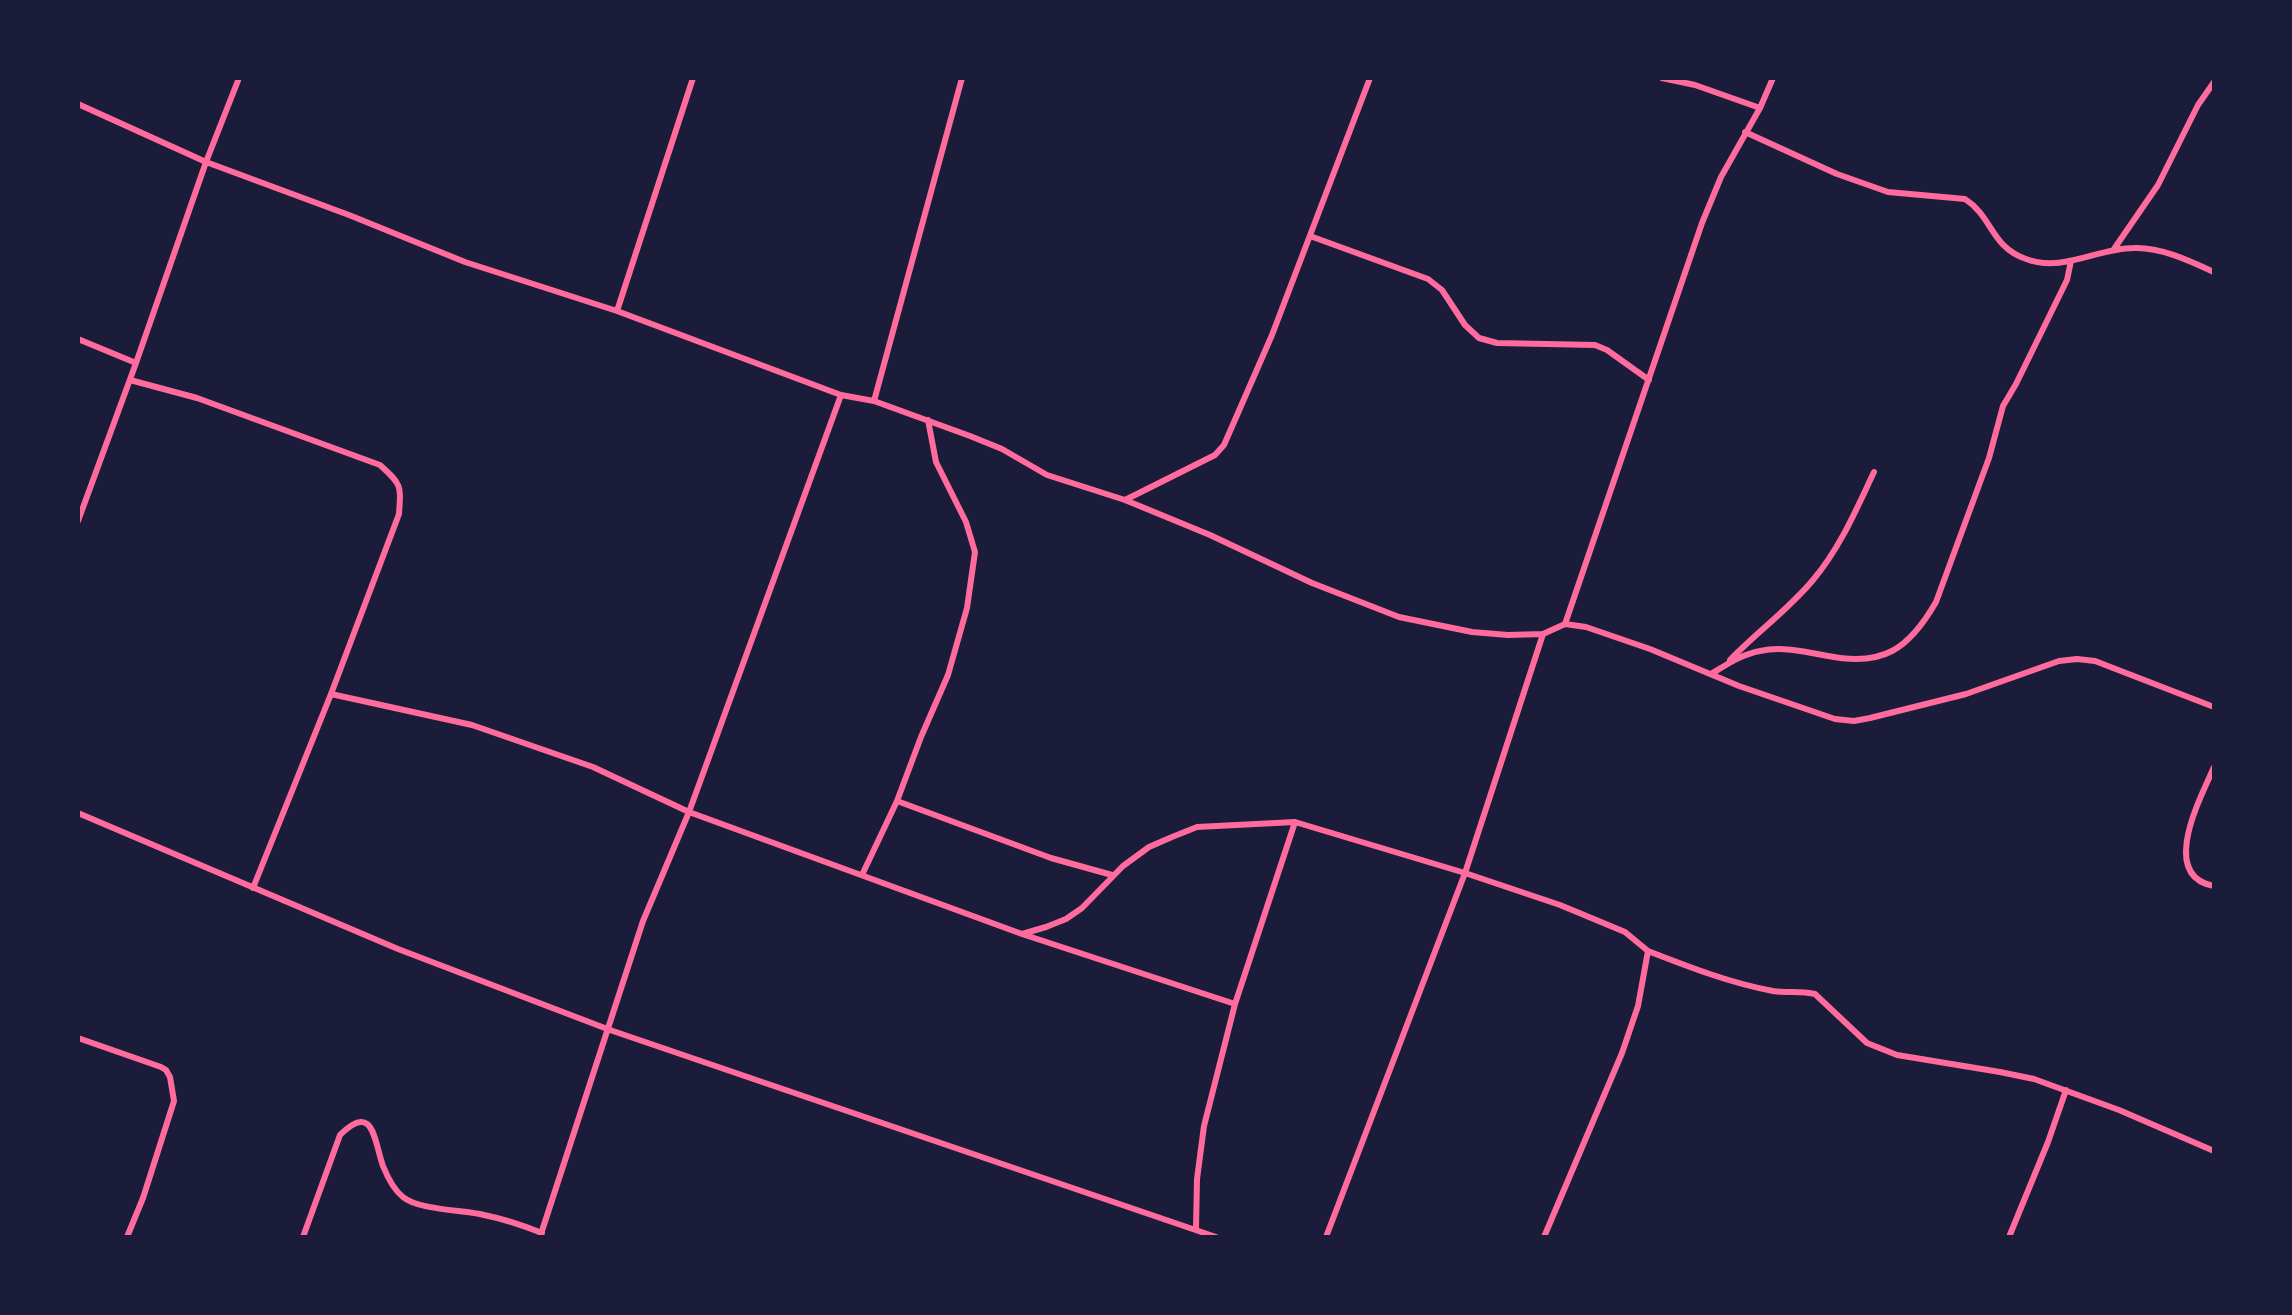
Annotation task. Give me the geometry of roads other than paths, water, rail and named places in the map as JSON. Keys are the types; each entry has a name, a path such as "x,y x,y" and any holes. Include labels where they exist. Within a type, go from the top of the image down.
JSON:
{"street":[{"path":"78,521 206,162 239,78"},
{"path":"617,311 693,78"},
{"path":"874,401 962,78"},
{"path":"1125,500 1215,455 1224,445 1272,335 1370,78"},
{"path":"1662,78 1695,85 1760,108"},
{"path":"1565,624 1702,223 1721,177 1760,108 1773,78"},
{"path":"2114,249 2158,185 2198,105 2214,82"},
{"path":"78,104 206,162 349,215 465,262 617,311 841,395 874,401 928,420 1002,449 1047,475 1125,500 1210,534 1312,583 1399,617 1472,632 1508,635 1543,634 1565,624 1608,633 1803,709 1854,721 1966,694 2028,670 2059,661 2077,659 2095,661 2214,707"},
{"path":"1745,132 1837,174 1888,192 1965,199 1974,205 1984,217 1995,237 2005,248 2024,259 2041,264 2061,264 2114,249 2137,248 2157,251 2214,272"},
{"path":"1310,236 1428,279 1442,290 1465,326 1479,338 1497,344 1595,345 1607,350 1649,380"},
{"path":"1728,662 1760,651 1806,651 1856,660 1879,658 1893,653 1924,624 1936,602 1985,469 2003,406 2067,280 2071,261"},
{"path":"78,339 136,363"},
{"path":"130,380 197,398 380,465 401,488 399,514 331,694 253,888"},
{"path":"303,1237 340,1135 351,1123 362,1122 369,1125 375,1135 383,1166 401,1197 440,1209 481,1214 511,1221 541,1235 643,921 689,812 841,395"},
{"path":"862,875 897,801 948,675 966,608 975,552 966,522 936,462 928,420"},
{"path":"1711,674 1728,662 1785,610 1813,580 1835,551 1874,472"},
{"path":"1326,1237 1466,873 1543,634"},
{"path":"331,694 472,725 593,767 689,812 1022,934 1235,1004"},
{"path":"2214,768 2193,816 2186,843 2185,860 2193,875 2214,886"},
{"path":"897,801 1051,858 1112,875"},
{"path":"78,813 398,949 609,1030 1196,1228 1216,1237"},
{"path":"1196,1228 1197,1179 1204,1126 1235,1004 1294,822"},
{"path":"1022,934 1066,918 1082,908 1112,875 1149,847 1197,827 1294,822 1466,873 1609,924 1625,932 1648,951 1704,973 1775,991 1815,994 1866,1043 1897,1055 2034,1080 2119,1110 2214,1151"},
{"path":"1544,1237 1622,1053 1638,1006 1648,951"},
{"path":"78,1038 161,1067 170,1077 174,1101 143,1198 127,1237"},
{"path":"2009,1237 2048,1142 2066,1090"}]}
